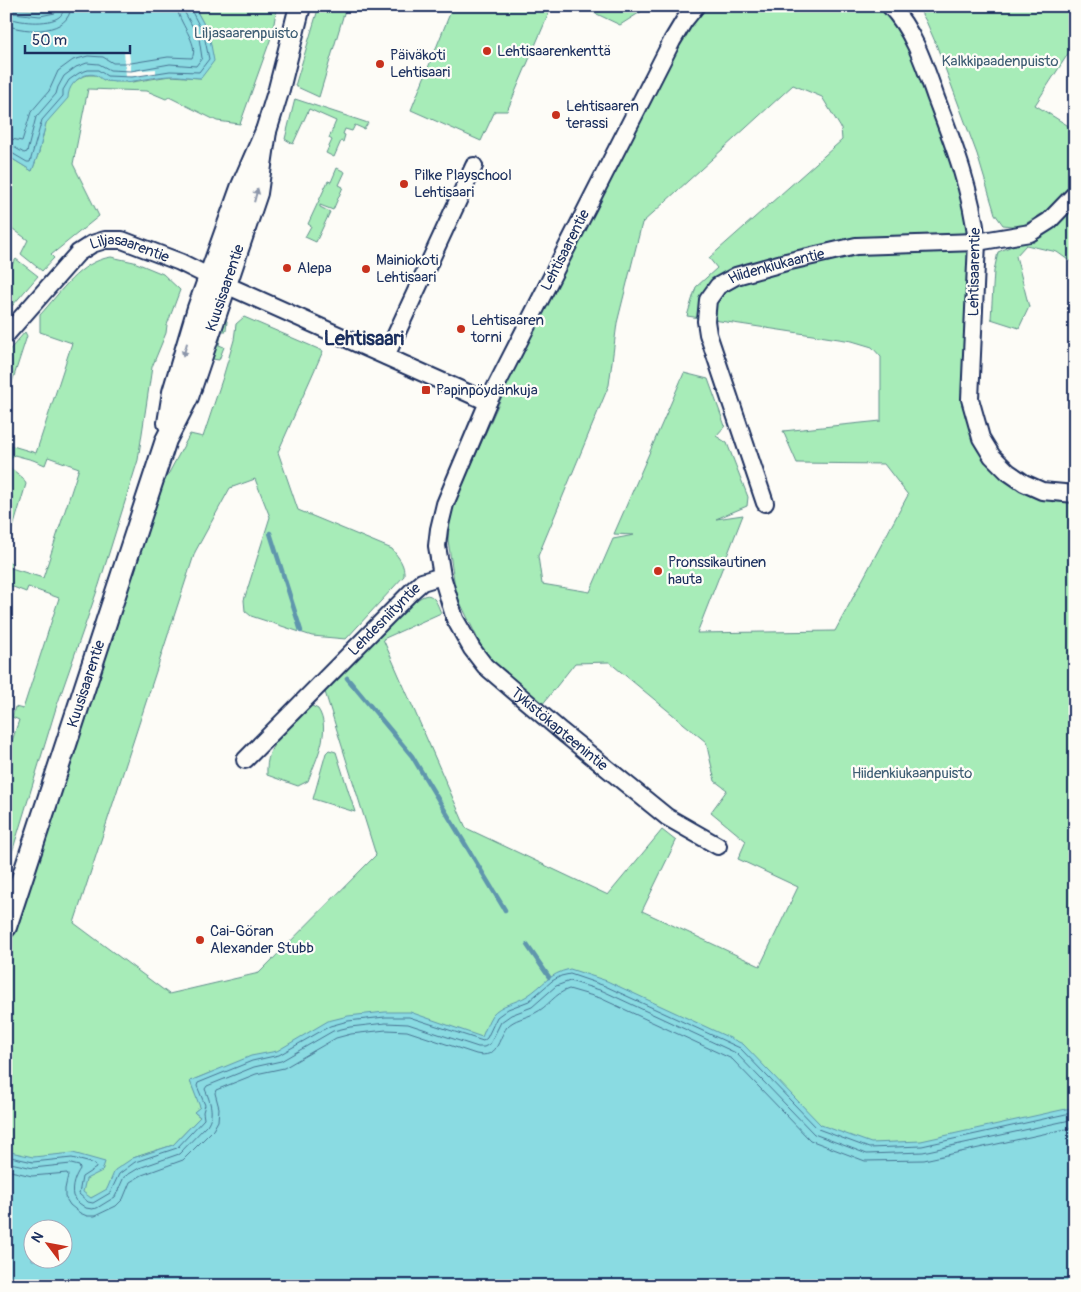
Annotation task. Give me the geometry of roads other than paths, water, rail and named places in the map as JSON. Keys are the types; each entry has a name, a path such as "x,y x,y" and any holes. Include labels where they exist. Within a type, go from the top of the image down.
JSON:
{"main road":[{"name":"Kuusisaarentie","path":"6,927 166,440 188,397 241,188 266,131 279,89 300,6"}],"street":[{"name":"Lehtisaarentie","path":"488,402 672,40 696,6"},
{"name":"Lehtisaarentie","path":"890,6 907,29 919,51 959,159 974,218 977,242 970,399 981,438 992,456 1008,472 1024,483 1042,491 1075,494"},
{"path":"386,356 474,166"},
{"name":"Hiidenkiukaantie","path":"765,503 708,334 706,321 708,300 718,286 736,276 856,246 977,242 1030,233 1049,221 1075,194"},
{"name":"Liljasaarentie","path":"6,335 78,253 92,244 106,240 122,240 180,262 218,280"},
{"path":"218,280 488,402 443,510 437,546 442,576"},
{"name":"Lehdesniityntie","path":"245,760 413,590 422,582 442,576"},
{"name":"Tykistökapteenintie","path":"442,576 455,619 472,649 485,666 546,719 667,817 718,846"}],"water":[{"path":"64,6 194,6 209,34 214,61 201,78 173,76 115,82 90,74 79,78 71,87 68,98 46,123 32,171 6,155 6,8 40,11"},
{"path":"570,969 607,981 743,1044 821,1125 871,1143 921,1141 1075,1107 1075,1286 6,1286 6,1151 33,1157 73,1153 105,1162 102,1171 86,1179 83,1192 91,1198 107,1189 115,1170 133,1158 173,1145 200,1117 194,1112 200,1107 190,1081 251,1056 277,1051 328,1021 348,1016 385,1012 410,1012 482,1037 492,1015 496,1011 527,996 556,974"}],"waterway":[{"path":"270,533 301,631"},
{"path":"347,678 412,756 505,910"},
{"path":"527,945 549,977"}],"place":[{"name":"Lehtisaarenkenttä","path":"487,51"},
{"name":"Päiväkoti Lehtisaari","path":"380,64"},
{"name":"Lehtisaaren terassi","path":"556,115"},
{"name":"Pilke Playschool Lehtisaari","path":"404,184"},
{"name":"Alepa","path":"287,268"},
{"name":"Mainiokoti Lehtisaari","path":"366,269"},
{"name":"Lehtisaaren torni","path":"461,329"},
{"name":"Papinpöydänkuja","path":"426,390"},
{"name":"Pronssikautinen hauta","path":"658,571"},
{"name":"Cai-Göran Alexander Stubb","path":"200,940"}],"district":[{"name":"Lehtisaari","path":"364,338"}],"park label":[{"name":"Liljasaarenpuisto","path":"246,33"},
{"name":"Kalkkipaadenpuisto","path":"1000,61"},
{"name":"Hiidenkiukaanpuisto","path":"912,773"}]}
